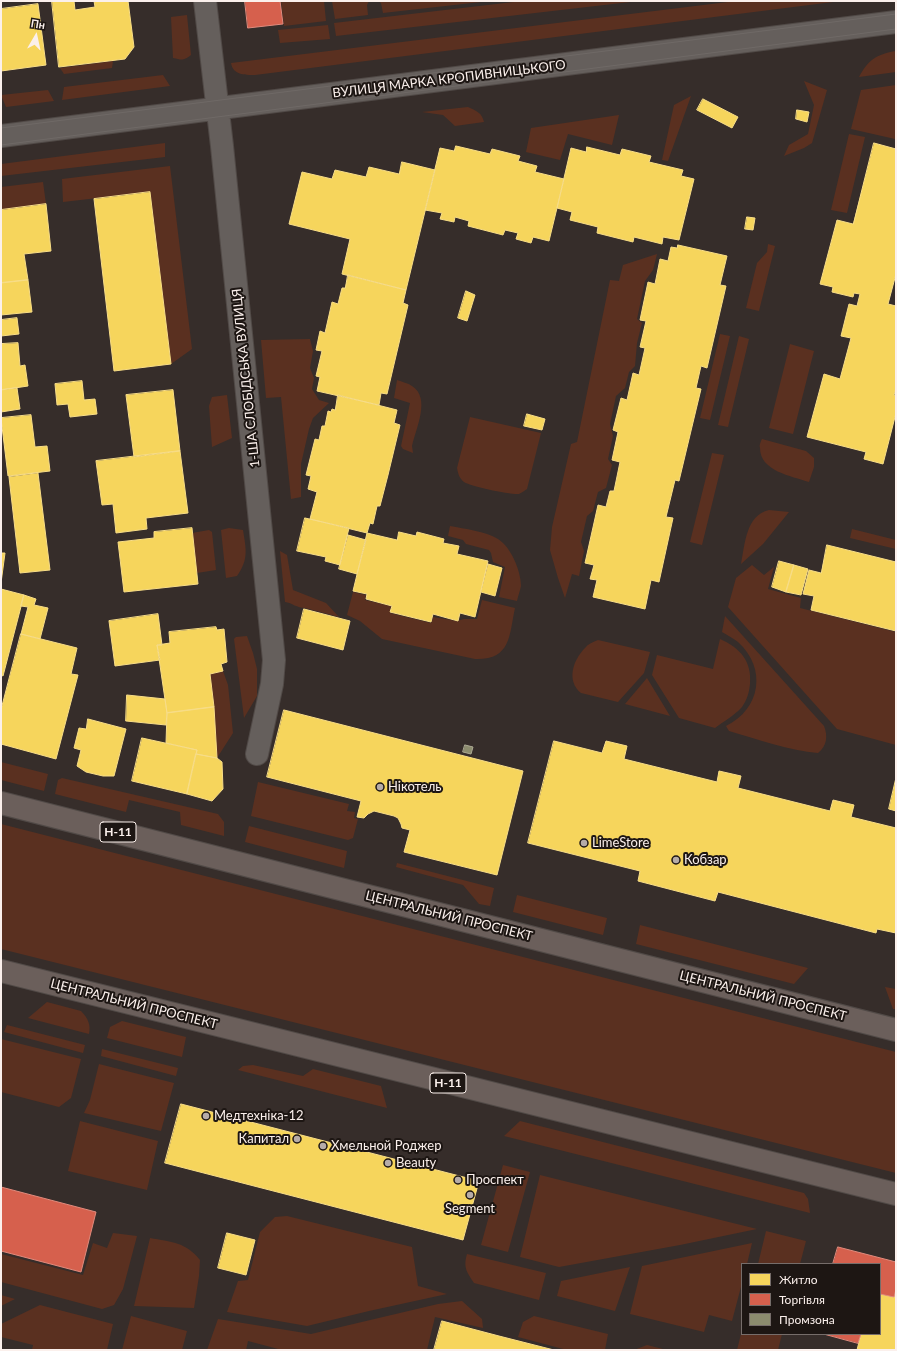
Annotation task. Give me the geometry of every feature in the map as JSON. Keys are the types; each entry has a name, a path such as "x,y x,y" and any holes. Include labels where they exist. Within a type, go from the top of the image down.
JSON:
{"main road":[{"name":"ЦЕНТРАЛЬНИЙ ПРОСПЕКТ","path":"1,803 896,1030"},
{"name":"ЦЕНТРАЛЬНИЙ ПРОСПЕКТ","path":"1,971 896,1194"}],"street":[{"name":"1-ША СЛОБІДСЬКА ВУЛИЦЯ","path":"205,1 218,108 274,660 272,684 257,754"},
{"name":"ВУЛИЦЯ МАРКА КРОПИВНИЦЬКОГО","path":"1,136 896,22"}],"shaded area":[{"path":"281,1 324,1 326,21 284,26"},
{"path":"332,1 369,1 367,5 368,15 335,19"},
{"path":"378,1 490,1 383,13 381,3"},
{"path":"522,1 639,1 336,36 334,23"},
{"path":"736,1 841,1 255,75 240,74 234,70 231,63"},
{"path":"187,15 191,55 182,60 173,58 171,17"},
{"path":"328,25 330,39 280,43 278,30"},
{"path":"896,51 896,72 859,77 866,66 878,56"},
{"path":"113,61 112,68 64,74 60,68"},
{"path":"163,75 170,86 62,100 64,87"},
{"path":"804,81 827,90 812,143 784,156 789,145 808,134 814,105"},
{"path":"896,85 895,139 851,129 861,90"},
{"path":"48,90 54,101 6,107 1,95"},
{"path":"691,96 668,161 662,160 674,105"},
{"path":"468,107 479,113 484,122 455,126 443,115 422,112"},
{"path":"619,115 612,145 568,134 560,160 526,152 531,128"},
{"path":"849,134 865,137 847,213 831,210"},
{"path":"165,143 165,157 1,176 1,164"},
{"path":"170,166 192,349 171,364 150,192 63,202 62,179"},
{"path":"43,182 46,204 1,210 1,187"},
{"path":"768,244 775,246 759,311 746,308 757,263 767,252"},
{"path":"657,254 653,270 645,281 637,319 642,323 637,343 635,366 629,372 625,388 616,396 610,424 613,436 608,459 612,465 606,488 598,492 593,511 587,516 581,542 584,551 579,576 572,574 565,598 550,550 552,527 571,444 577,442 610,280 619,281 623,265"},
{"path":"720,334 730,336 710,420 700,418"},
{"path":"739,336 749,339 728,427 718,425"},
{"path":"310,339 313,351 310,368 314,378 312,389 319,400 329,403 313,418 301,464 301,497 291,499 281,397 266,398 261,340"},
{"path":"790,344 814,351 793,434 769,428"},
{"path":"397,380 412,386 418,391 421,398 421,414 412,446 413,453 403,449 401,446 410,403 394,398"},
{"path":"227,395 232,438 212,447 209,406 212,397"},
{"path":"470,417 541,433 527,489 519,494 508,493 467,484 461,479 457,468"},
{"path":"762,439 806,451 814,458 814,467 809,482 786,475 765,462 761,456 760,443"},
{"path":"712,453 724,455 702,545 690,542"},
{"path":"769,510 789,512 763,544 741,564 748,531 751,524 761,513"},
{"path":"450,526 487,534 503,543 511,553 521,580 517,601 499,597 505,567 493,562 489,550 466,544 463,540 448,536"},
{"path":"229,528 243,530 246,554 241,570 237,576 226,578 221,530"},
{"path":"852,529 896,540 896,549 850,538"},
{"path":"209,530 212,532 216,570 197,573 192,533"},
{"path":"280,551 287,555 293,590 326,603 339,617 285,602"},
{"path":"752,565 764,575 774,567 768,589 801,598 800,608 896,632 896,745 837,729 728,607 736,578"},
{"path":"353,592 366,595 365,600 391,606 390,613 431,623 433,617 457,621 464,619 477,619 482,600 515,608 509,637 502,651 487,658 475,659 382,639 360,621 347,615"},
{"path":"725,616 824,726 826,741 818,753 785,747 729,731 726,726 738,719 753,699 756,687 756,676 753,664 747,652 738,642 722,632"},
{"path":"247,636 257,669 257,696 244,718 234,639 236,637"},
{"path":"720,639 739,651 747,662 750,684 748,696 742,707 715,728 679,718 652,675 657,655 713,669"},
{"path":"598,640 650,652 644,673 618,702 581,693 576,688 574,683 573,670 577,658 588,645"},
{"path":"223,671 228,685 233,733 217,758 210,674"},
{"path":"647,678 670,716 625,704"},
{"path":"1,762 48,774 44,791 1,780"},
{"path":"62,778 218,814 224,822 224,836 181,825 180,812 129,800 126,812 55,794 58,780"},
{"path":"258,782 349,804 347,811 355,812 354,818 358,819 353,838 348,840 251,816"},
{"path":"1,824 896,1052 896,1173 1,949"},
{"path":"249,826 347,851 344,868 245,842"},
{"path":"397,863 494,888 490,906 479,904 463,885 396,867"},
{"path":"517,895 607,918 603,935 513,912"},
{"path":"640,925 808,968 794,984 636,944"},
{"path":"885,987 896,989 896,1009 893,1009"},
{"path":"47,1002 81,1011 88,1022 90,1028 89,1034 28,1018"},
{"path":"122,1021 186,1037 182,1057 107,1038 110,1027"},
{"path":"7,1025 85,1045 83,1053 4,1032"},
{"path":"1,1039 81,1059 71,1098 59,1107 1,1092"},
{"path":"102,1049 178,1068 176,1076 101,1056"},
{"path":"99,1064 174,1083 161,1131 84,1113 90,1100"},
{"path":"253,1065 303,1076 313,1069 381,1086 387,1108 238,1070 243,1066"},
{"path":"80,1121 158,1141 147,1190 68,1171"},
{"path":"520,1121 804,1193 808,1199 810,1213 504,1136"},
{"path":"503,1165 530,1172 508,1252 481,1245"},
{"path":"540,1175 757,1229 680,1245 559,1267 520,1257"},
{"path":"287,1216 412,1247 418,1286 447,1294 307,1326 227,1312 238,1281 248,1280 260,1232 275,1217"},
{"path":"766,1231 806,1241 800,1263 758,1263"},
{"path":"113,1233 137,1236 123,1289 114,1305 102,1309 1,1282 1,1254 83,1275 93,1243 107,1248"},
{"path":"150,1238 184,1246 195,1254 200,1260 194,1308 134,1306"},
{"path":"752,1243 747,1263 741,1263 741,1287 732,1321 709,1315 704,1332 630,1314 642,1266"},
{"path":"467,1254 546,1273 539,1300 474,1283 466,1270 465,1263"},
{"path":"630,1267 615,1311 557,1296 561,1281"},
{"path":"1,1295 15,1299 1,1306"},
{"path":"462,1301 482,1319 483,1328 435,1317 427,1350 282,1350 248,1341 246,1350 207,1350 218,1319 311,1334 438,1304"},
{"path":"40,1305 113,1324 107,1350 32,1350 33,1345 1,1337 1,1324"},
{"path":"131,1316 187,1331 182,1350 122,1350"},
{"path":"534,1316 608,1334 605,1350 567,1350 518,1337 523,1322"},
{"path":"741,1334 782,1335 778,1350 737,1350"},
{"path":"647,1345 667,1350 634,1350"}],"building: Житло":[{"path":"52,1 74,1 75,10 95,7 94,1 128,1 134,47 125,59 59,67"},
{"path":"38,4 46,65 1,71 1,9"},
{"path":"703,99 738,117 732,128 697,110"},
{"path":"797,110 809,112 807,122 796,119"},
{"path":"874,143 896,149 896,274 888,304 896,306 896,388 894,395 896,396 896,413 883,464 864,459 866,452 807,437 824,374 840,379 851,338 841,336 849,304 857,306 860,294 854,293 853,297 832,292 833,287 820,284 837,220 853,224"},
{"path":"456,146 490,154 492,149 520,156 518,161 537,166 535,172 564,179 549,241 533,237 531,243 516,239 518,233 505,230 503,235 468,226 469,221 455,217 454,222 440,219 442,213 425,210 440,148 454,151"},
{"path":"587,147 620,155 622,149 651,156 649,162 683,170 681,176 694,179 679,240 663,237 662,244 634,237 633,242 597,233 598,227 570,220 572,212 557,208 571,148 586,152"},
{"path":"402,162 435,170 406,290 342,274 350,239 289,224 302,172 332,179 335,170 366,177 369,167 399,174"},
{"path":"150,192 171,364 114,371 94,199"},
{"path":"46,204 51,251 24,254 28,280 1,283 1,210"},
{"path":"747,217 755,218 753,230 745,229"},
{"path":"678,245 727,256 720,285 726,286 707,368 701,366 696,388 701,389 679,481 675,480 666,517 673,518 659,582 651,580 645,609 593,597 597,580 590,579 594,565 585,563 598,505 606,507 610,491 614,491 620,462 612,460 618,432 613,430 621,398 627,400 633,373 639,375 645,348 640,347 646,321 640,320 648,282 655,284 660,259 668,261 671,247 677,248"},
{"path":"348,275 406,290 403,303 408,305 387,394 381,393 379,405 317,391 320,377 316,376 322,351 316,350 320,331 325,333 332,302 338,304 342,288 345,288"},
{"path":"28,280 32,312 1,315 1,283"},
{"path":"466,291 475,295 467,321 458,318"},
{"path":"17,318 19,334 1,336 1,320"},
{"path":"18,343 20,366 25,365 28,386 1,390 1,344"},
{"path":"82,381 84,400 95,399 97,414 70,417 68,404 57,405 55,384"},
{"path":"17,388 20,409 1,412 1,390"},
{"path":"173,390 180,451 134,457 126,395"},
{"path":"338,395 397,410 394,423 400,425 388,475 380,506 377,506 373,524 370,523 367,533 310,519 317,492 308,489 311,476 306,475 315,439 319,440 322,426 325,426 328,411 331,412 332,409 335,410"},
{"path":"527,414 545,419 542,430 524,426"},
{"path":"31,415 35,447 47,446 50,471 8,476 1,418"},
{"path":"180,451 188,513 146,518 147,529 116,533 113,504 102,505 96,461"},
{"path":"38,473 50,570 20,573 9,477"},
{"path":"305,518 349,528 340,565 325,561 326,557 297,551"},
{"path":"192,528 198,584 124,592 118,542 154,538 154,532"},
{"path":"399,532 416,536 417,532 444,539 443,543 459,546 457,554 488,561 475,617 460,613 458,621 433,614 431,622 390,612 392,606 366,599 367,594 353,591 367,533 397,540"},
{"path":"348,535 366,540 357,574 339,569"},
{"path":"827,545 896,562 896,631 811,610 814,596 803,594 809,570 821,573"},
{"path":"1,553 5,553 1,583"},
{"path":"779,561 794,565 786,592 772,587"},
{"path":"488,564 502,568 495,596 481,592"},
{"path":"794,565 808,569 801,595 786,592"},
{"path":"1,589 24,595 3,676 1,675"},
{"path":"24,595 36,599 34,605 48,608 40,639 21,634 28,607 21,606"},
{"path":"304,609 350,621 343,650 297,638"},
{"path":"158,614 162,645 157,645 160,660 115,666 109,621"},
{"path":"216,627 217,630 224,629 227,662 221,664 223,671 210,674 214,707 167,713 157,645 170,643 169,632"},
{"path":"21,634 77,648 71,674 78,675 56,759 1,744 1,710"},
{"path":"127,695 165,699 167,713 166,725 126,721"},
{"path":"214,707 217,758 196,754 197,750 166,743 167,713"},
{"path":"284,710 523,771 497,875 404,852 410,830 402,828 398,818 374,811 364,818 357,817 361,801 267,777"},
{"path":"88,719 126,729 114,776 103,776 86,772 77,766 81,750 74,748 79,728 86,729"},
{"path":"142,738 197,750 187,794 132,781"},
{"path":"554,741 602,753 606,741 627,746 624,759 717,782 719,771 741,776 738,788 830,811 833,800 854,805 851,817 896,828 896,933 877,929 876,933 718,892 715,901 638,881 640,871 528,843"},
{"path":"196,754 217,758 222,762 223,789 212,801 187,794"},
{"path":"896,778 896,811 889,809"},
{"path":"181,1104 479,1181 463,1240 165,1163"},
{"path":"227,1233 255,1240 246,1275 218,1268"},
{"path":"896,1289 896,1350 857,1350 861,1335 881,1335 881,1294 894,1297"},
{"path":"442,1321 499,1336 554,1350 434,1350"}],"building: Торгівля":[{"path":"245,1 280,1 283,24 248,28"},
{"path":"1,1187 96,1212 81,1272 1,1251"},
{"path":"838,1247 896,1262 896,1289 894,1297 881,1294 881,1263 833,1263"},
{"path":"828,1335 861,1335 858,1343"}],"building: Промзона":[{"path":"465,745 473,747 471,754 463,752"}],"tram line":[{"path":"1,128 896,14"},
{"path":"1,145 896,29"}],"place":[{"name":"Нікотель","path":"380,787"},
{"name":"LimeStore","path":"584,843"},
{"name":"Кобзар","path":"676,860"},
{"name":"Медтехніка-12","path":"206,1116"},
{"name":"Капитал","path":"297,1139"},
{"name":"Хмельной Роджер","path":"323,1146"},
{"name":"Beauty","path":"388,1163"},
{"name":"Проспект","path":"458,1180"},
{"name":"Segment","path":"470,1195"}]}
